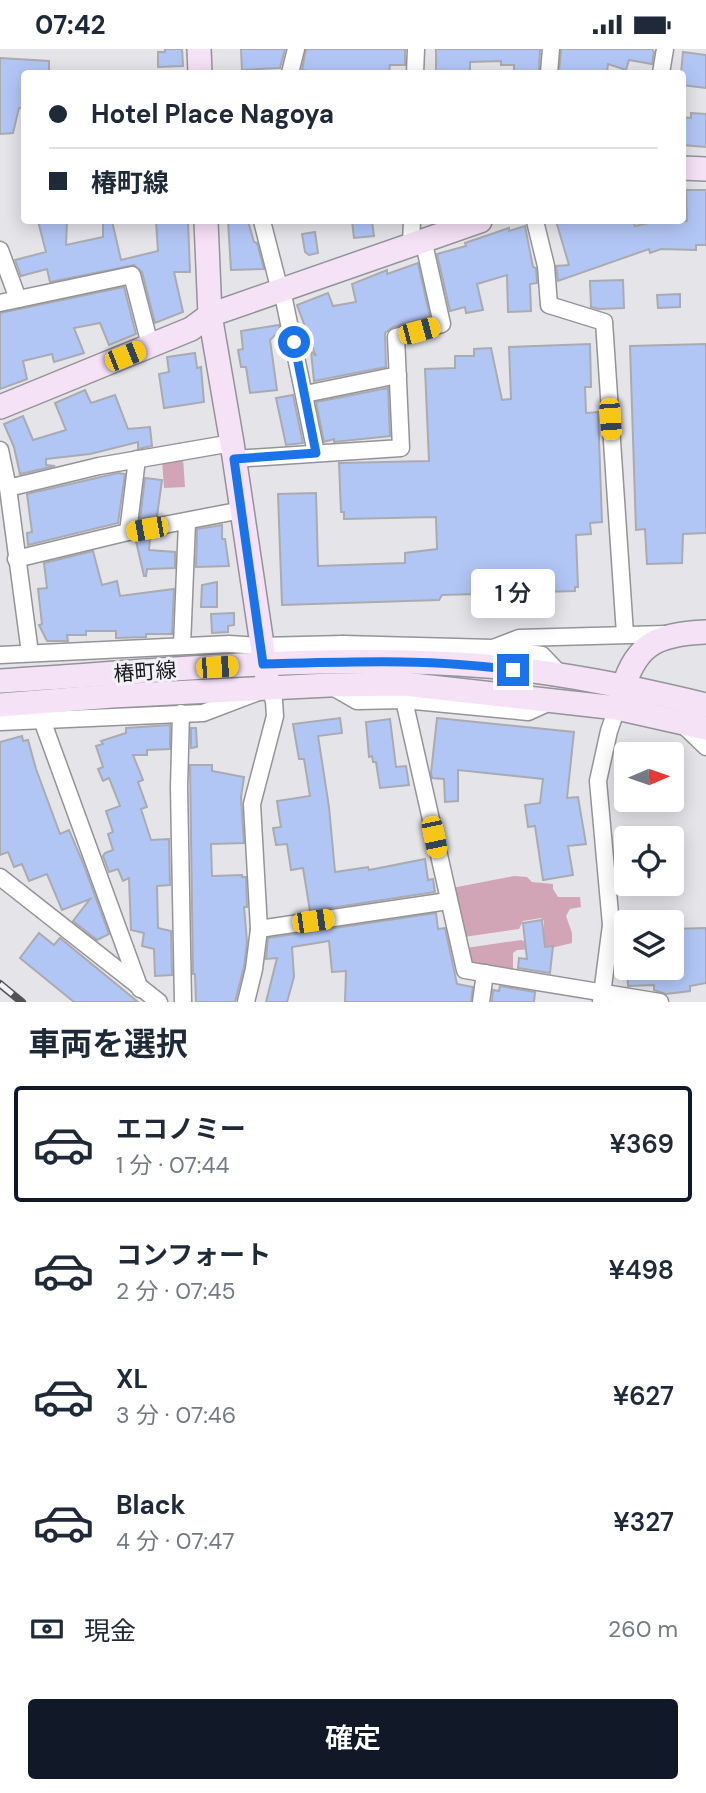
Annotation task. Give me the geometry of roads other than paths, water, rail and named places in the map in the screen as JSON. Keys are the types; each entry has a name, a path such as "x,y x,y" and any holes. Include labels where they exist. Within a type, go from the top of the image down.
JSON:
{"street":[{"path":"199,49 200,70"},
{"path":"291,70 296,49"},
{"path":"415,70 416,49"},
{"path":"549,70 551,49"},
{"path":"662,70 665,49"},
{"path":"686,168 706,169"},
{"path":"206,224 210,315 233,451 262,655 274,701 275,716 252,804 259,929 246,1002"},
{"path":"263,224 281,290 316,453"},
{"path":"0,407 191,329 210,315 281,290 416,234 465,224"},
{"path":"537,224 546,266 549,305 604,322 625,634"},
{"path":"8,488 137,459 233,451 316,453 401,448 396,337 442,324 416,234"},
{"path":"0,250 18,299"},
{"path":"0,303 132,275 150,345"},
{"path":"305,394 397,375"},
{"path":"0,450 8,488 30,653"},
{"path":"128,533 137,459"},
{"path":"16,559 242,510"},
{"path":"182,646 187,522"},
{"path":"493,648 519,638 706,632"},
{"path":"602,997 611,925 598,781 608,731 631,666 641,651 676,633"},
{"path":"0,655 229,644 262,655 343,644 493,648 542,655 562,677"},
{"path":"343,644 327,674 358,701 404,700 528,712 555,699"},
{"name":"椿町線","path":"0,681 262,655 327,674 404,684 555,699 620,697 694,705 706,728"},
{"name":"椿町線","path":"0,705 269,688 327,674 488,666 562,677 620,697"},
{"path":"0,722 203,713 269,688"},
{"path":"404,700 465,970 602,997 660,1002"},
{"path":"694,705 706,747"},
{"path":"181,713 179,787 183,1002"},
{"path":"42,720 140,989"},
{"path":"0,877 159,1002"},
{"path":"259,929 448,901"},
{"path":"481,1002 485,973"}],"railway":[{"path":"0,984 22,1002"}]}
